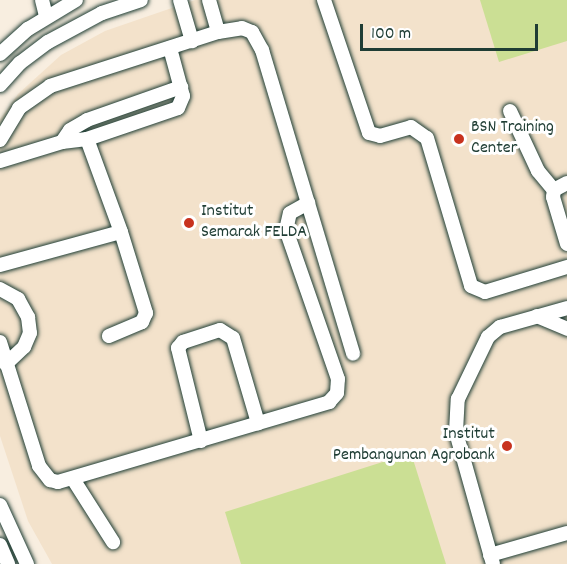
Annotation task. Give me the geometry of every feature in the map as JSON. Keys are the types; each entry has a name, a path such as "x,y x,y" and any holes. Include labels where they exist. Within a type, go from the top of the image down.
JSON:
{"street":[{"path":"42,0 46,16"},
{"path":"0,54 46,16 73,0"},
{"path":"0,85 20,63 48,42 102,14 141,0"},
{"path":"180,0 192,41"},
{"path":"209,0 218,32"},
{"path":"324,0 369,133 380,136 411,127 427,138 471,286 485,292 567,267"},
{"path":"0,140 19,108 41,91 218,32 242,28 258,41 353,354"},
{"path":"0,161 62,142 87,139 178,108 183,96 170,48"},
{"path":"62,142 70,129 87,120 181,87"},
{"path":"510,111 538,171 554,190 567,244"},
{"path":"87,139 121,232 146,313 142,322 110,336"},
{"path":"554,190 567,183"},
{"path":"0,342 44,473 58,482 328,402 336,393 338,379 286,230 290,213 308,203"},
{"path":"0,265 121,232"},
{"path":"0,289 18,299 28,317 30,333 24,346 6,364"},
{"path":"567,308 500,327 488,337 458,399 456,432 492,560 567,532"},
{"path":"537,316 567,329"},
{"path":"201,441 178,348 183,342 220,330 233,338 258,423"},
{"path":"74,479 113,542"},
{"path":"0,505 27,564"},
{"path":"0,544 8,564"}],"shaded area":[{"name":"Institut Semarak FELDA","path":"195,0 567,0 567,564 52,564 28,521 0,436 0,119 18,94 61,55 105,31"}],"green space":[{"path":"480,0 567,0 567,41 499,62"},
{"path":"411,453 446,564 241,564 225,512"}],"place":[{"name":"BSN Training Center","path":"459,139"},
{"name":"Institut Semarak FELDA","path":"189,223"},
{"name":"Institut Pembangunan Agrobank","path":"507,446"}]}
